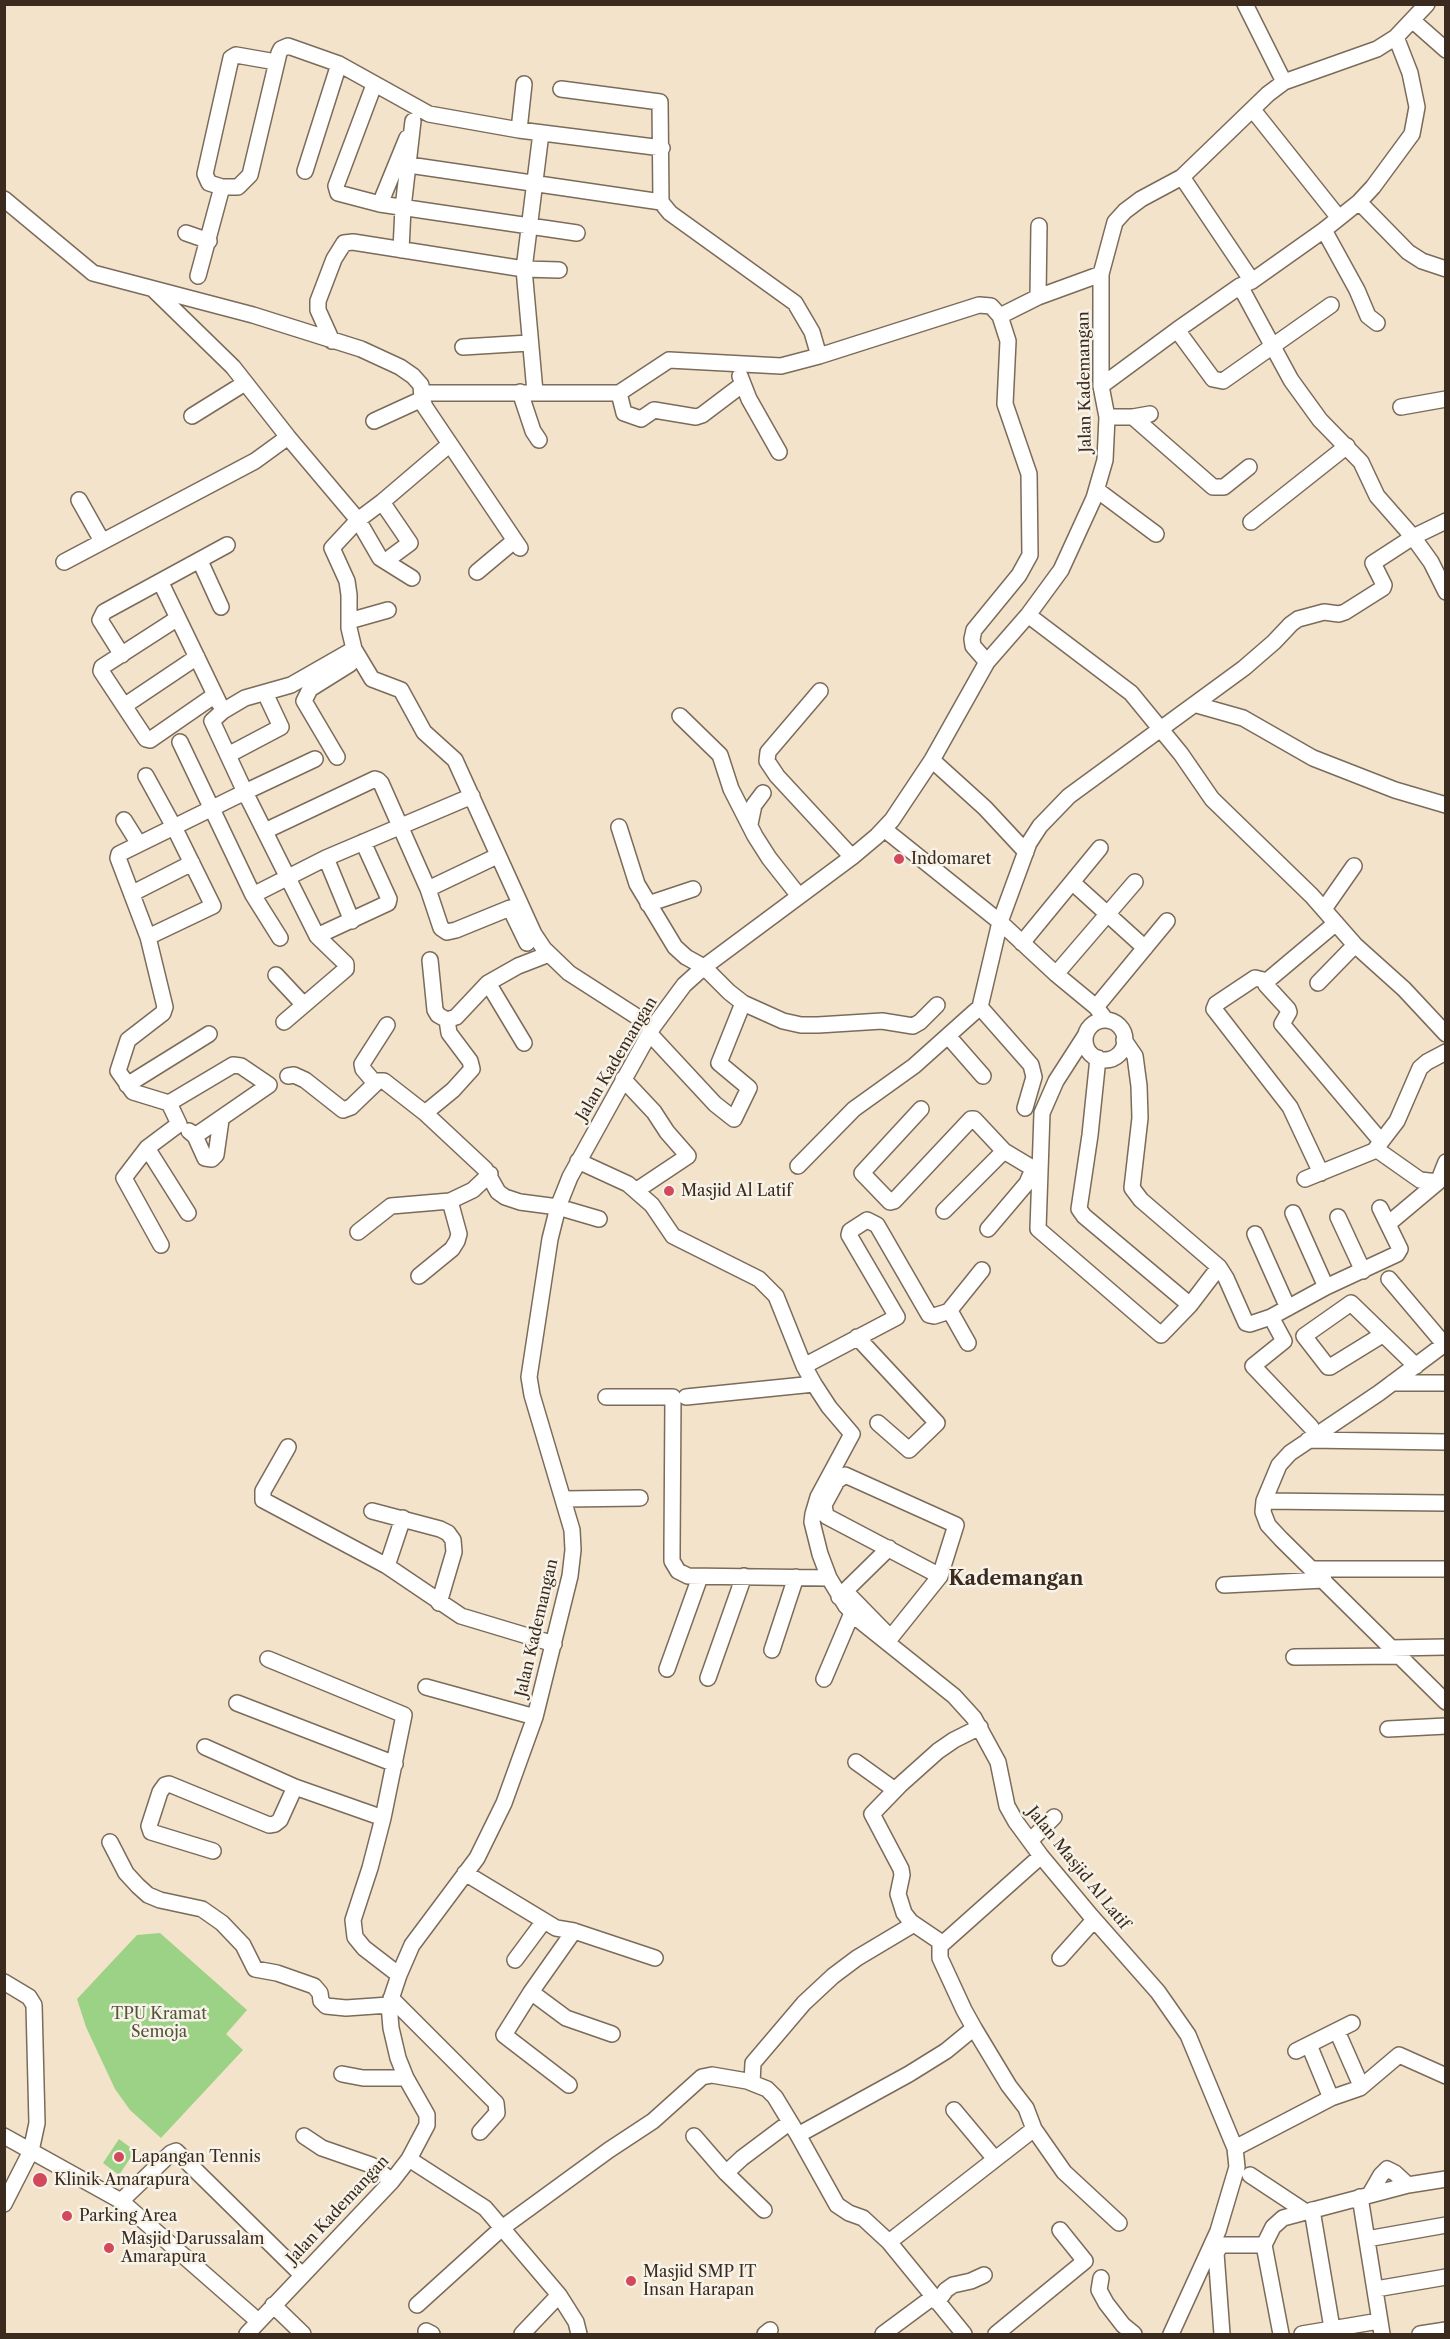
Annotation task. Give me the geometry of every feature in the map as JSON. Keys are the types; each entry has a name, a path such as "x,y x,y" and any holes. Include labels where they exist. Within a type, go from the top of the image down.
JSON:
{"street":[{"path":"1245,4 1284,82"},
{"name":"Jalan Kademangan","path":"247,2334 392,2181 409,2159 428,2120 425,2110 406,2078 394,2042 390,2002 412,1945 483,1848 504,1803 535,1718 570,1576 573,1550 572,1530 532,1395 529,1377 550,1239 558,1207 578,1161 651,1031 684,985 704,967 852,857 884,829 932,760 987,662 1028,615 1061,570 1097,490 1105,460 1107,417 1101,386 1101,274 1115,222 1125,210 1141,199 1182,177 1284,82 1377,49 1396,38 1427,4"},
{"path":"1412,20 1446,50"},
{"path":"1101,386 1177,330 1324,230 1359,202 1373,187 1412,134 1417,107 1410,73 1396,38"},
{"path":"276,62 236,56 231,58 205,174 208,183 222,187 238,187 253,169 276,62 281,49 288,46 339,63 416,116 662,148"},
{"path":"304,171 339,63"},
{"path":"519,130 524,84"},
{"path":"374,85 336,190 340,195 403,208 577,233"},
{"path":"561,88 660,102 661,202 670,213 795,303 806,319 819,356"},
{"path":"1253,110 1339,218"},
{"path":"401,250 403,208 416,116"},
{"path":"380,204 416,116"},
{"path":"539,440 533,431 528,392 529,343 524,269 541,132"},
{"path":"409,165 661,202"},
{"path":"1182,177 1246,283 1291,380 1314,412 1361,462 1381,503 1438,560 1446,592"},
{"path":"198,276 222,187"},
{"path":"4,199 93,273 253,315 392,362 413,376 421,385 422,396 450,444 517,544 477,572"},
{"path":"1359,202 1408,252 1422,261 1446,269"},
{"path":"1038,297 1039,226"},
{"path":"1324,230 1357,290 1368,316 1377,323"},
{"path":"186,233 209,241"},
{"path":"332,341 318,310 318,301 344,243 353,242 524,269 559,270"},
{"path":"1000,316 1038,297 1101,274"},
{"path":"154,290 219,352 358,520 380,558 412,578"},
{"path":"374,421 422,396 528,392 619,393 669,360 781,366 979,305 992,306 1000,316 1008,341 1005,405 1029,474 1030,555 1018,575 974,630 973,646 987,662"},
{"path":"1177,330 1213,379 1219,382 1331,305"},
{"path":"463,347 529,343"},
{"path":"737,364 743,384 779,452"},
{"path":"192,416 245,383"},
{"path":"619,393 624,412 641,419 655,410 696,417 702,416 743,384"},
{"path":"1401,407 1446,399"},
{"path":"1107,417 1133,417 1150,414"},
{"path":"1133,417 1213,487 1224,487 1249,467"},
{"path":"64,562 255,460 288,437"},
{"path":"450,444 358,520 332,548 347,581 349,621 357,654 372,679 401,690 424,732 455,760 534,934 549,954 569,973 651,1031 715,1104 734,1119 750,1088 718,1063 743,1003"},
{"path":"1251,522 1347,446"},
{"path":"1097,490 1155,534"},
{"path":"79,500 102,542"},
{"path":"382,502 410,543 391,557"},
{"path":"798,1166 854,1109 908,1072 980,1007 1000,922 1034,833 1069,796 1160,728 1197,705 1206,695 1244,668 1298,619 1324,612 1339,614 1345,612 1383,588 1373,563 1413,537 1446,521"},
{"path":"122,655 100,620 104,612 161,583 226,545"},
{"path":"200,561 221,607"},
{"path":"161,583 223,711"},
{"path":"349,621 388,610"},
{"path":"1028,615 1131,693 1181,754 1212,799 1324,909 1355,945 1404,989 1446,1034"},
{"path":"178,618 102,667 101,671 142,736 150,740 215,695"},
{"path":"284,1022 345,972 347,967 317,936 212,721 223,711 245,698 291,686 357,654"},
{"path":"337,757 309,711 304,696 357,654"},
{"path":"124,706 196,657"},
{"path":"820,691 768,752 767,761 777,776 852,857"},
{"path":"228,754 281,727 265,693"},
{"path":"1197,705 1243,718 1313,758 1395,790 1446,805"},
{"path":"680,716 720,755 731,789 769,858 799,896"},
{"path":"180,742 253,895 280,938"},
{"path":"195,1136 269,1085 241,1066 232,1065 169,1102 133,1092 127,1085 118,1071 126,1043 163,1013 165,1007 148,937 118,858 123,851 315,759"},
{"path":"932,760 980,803 1026,852"},
{"path":"146,776 174,826 213,906 148,937"},
{"path":"265,831 375,779 381,783 444,930 456,930 510,908 527,943"},
{"path":"750,824 754,806 762,793"},
{"path":"253,895 326,858 472,796"},
{"path":"124,820 139,843"},
{"path":"619,827 637,884 675,947 686,957 704,967 729,993 743,1003 783,1021 801,1025 882,1021 913,1026 920,1023 937,1005"},
{"path":"884,829 1000,922 1056,975 1096,1007 1106,1020 1119,1027 1124,1040 1135,1056 1139,1086 1140,1118 1132,1188 1141,1200 1219,1267 1246,1323 1250,1324 1271,1317 1326,1287 1399,1252 1400,1249 1380,1208"},
{"path":"317,936 384,907 389,899 363,842"},
{"path":"1022,943 1100,848"},
{"path":"326,858 352,921"},
{"path":"428,889 492,858"},
{"path":"133,893 192,863"},
{"path":"1324,909 1354,866"},
{"path":"1072,882 1145,948"},
{"path":"1056,975 1135,882"},
{"path":"648,904 693,889"},
{"path":"1096,1007 1167,921"},
{"path":"1267,981 1336,923"},
{"path":"1318,983 1355,945"},
{"path":"429,960 435,1010 438,1015 447,1020 456,1017 488,983 518,966 549,954"},
{"path":"276,975 304,1005"},
{"path":"1267,981 1255,978 1215,1004 1214,1009 1290,1107 1321,1173"},
{"path":"1267,981 1268,988 1288,1009 1289,1012 1282,1024 1378,1145 1420,1180 1437,1182"},
{"path":"488,983 524,1043"},
{"path":"980,1007 1031,1065 1034,1077 1025,1108"},
{"path":"425,1113 453,1090 472,1069 470,1061 449,1033 447,1020"},
{"path":"1106,1020 1091,1025 1044,1104 1036,1170 1037,1228 1046,1239 1160,1334 1164,1334 1190,1305 1219,1267"},
{"path":"375,1083 363,1069 362,1064 387,1025"},
{"path":"127,1085 209,1034"},
{"path":"948,1036 983,1076"},
{"path":"1085,1036 1088,1050 1098,1058 1107,1059 1116,1056 1122,1049 1124,1040"},
{"path":"1305,1179 1378,1145 1397,1121 1420,1068 1446,1052"},
{"path":"1098,1058 1079,1209 1084,1216 1190,1305"},
{"path":"288,1076 294,1075 304,1080 343,1110 351,1107 380,1080 390,1084 425,1113 490,1174 498,1192 513,1201 558,1207 598,1219"},
{"path":"623,1079 649,1106 688,1156 637,1190"},
{"path":"169,1102 179,1124 195,1136 205,1158 212,1159 216,1155 221,1120"},
{"path":"921,1109 862,1173 890,1202 894,1202 971,1119 974,1119 1004,1151 1036,1170"},
{"path":"161,1245 124,1178 147,1148 179,1124"},
{"path":"147,1148 189,1213"},
{"path":"944,1211 1004,1151"},
{"name":"Jalan Masjid Al Latif","path":"578,1161 617,1177 637,1190 652,1205 673,1236 682,1242 734,1265 767,1285 778,1301 804,1366 814,1384 829,1407 852,1434 818,1497 813,1514 812,1522 829,1578 842,1594 852,1613 877,1636 954,1696 980,1727 998,1762 1007,1806 1030,1841 1094,1920 1158,1992 1188,2035 1235,2148 1237,2167 1218,2231 1171,2334"},
{"path":"1388,1224 1437,1182 1446,1162"},
{"path":"988,1229 1036,1170"},
{"path":"358,1232 391,1206 450,1201 473,1190 490,1174"},
{"path":"419,1276 452,1249 457,1241 459,1234 450,1201"},
{"path":"1293,1213 1326,1287"},
{"path":"1338,1217 1363,1271"},
{"path":"804,1366 897,1317 849,1235 850,1231 867,1220 877,1225 929,1315 934,1317 949,1311 982,1270"},
{"path":"1255,1234 1288,1308"},
{"path":"1389,1279 1445,1344 1392,1383 1309,1433 1283,1459 1264,1501 1263,1516 1268,1525 1446,1701"},
{"path":"1382,1335 1330,1367 1304,1335 1351,1303 1416,1366"},
{"path":"949,1311 968,1343"},
{"path":"1271,1317 1284,1341 1252,1366 1309,1433 1446,1442"},
{"path":"857,1337 937,1423 911,1450 878,1423"},
{"path":"1392,1383 1446,1383"},
{"path":"686,1397 814,1384"},
{"path":"606,1397 674,1397 672,1561 682,1574 700,1577 829,1578"},
{"path":"288,1447 262,1491 263,1500 387,1566 461,1616 554,1644"},
{"path":"889,1548 842,1594 891,1636 940,1576 956,1525 853,1477 845,1475 840,1477 825,1505 825,1515 889,1548 940,1576"},
{"path":"564,1499 640,1498"},
{"path":"1264,1501 1446,1503"},
{"path":"372,1511 403,1518 448,1533 453,1540 454,1552 439,1603"},
{"path":"387,1566 403,1518"},
{"path":"1224,1585 1318,1575 1446,1569"},
{"path":"708,1677 744,1576"},
{"path":"667,1669 700,1577"},
{"path":"772,1650 796,1577"},
{"path":"824,1679 852,1613"},
{"path":"1294,1657 1446,1647"},
{"path":"268,1659 404,1715 383,1818 353,1920 355,1937 364,1948 399,1974"},
{"path":"426,1687 535,1718"},
{"path":"237,1703 395,1764"},
{"path":"1388,1729 1446,1726"},
{"path":"942,1944 914,1924 904,1913 898,1894 901,1869 872,1814 894,1790 945,1746 980,1727"},
{"path":"206,1747 295,1787 383,1818"},
{"path":"856,1762 894,1790"},
{"path":"213,1851 151,1832 149,1826 160,1792 165,1785 169,1784 269,1825 280,1820 295,1787"},
{"path":"1030,1841 1054,1817"},
{"path":"110,1842 126,1873 148,1895 160,1900 202,1909 222,1923 243,1945 250,1964 255,1969 277,1972 314,1986 320,1993 322,2003 326,2006 346,2008 390,2002 496,2103 497,2113 480,2132"},
{"path":"1041,1856 942,1944 939,1949 940,1958 964,2010 1009,2086 1026,2108 1034,2129 1070,2179 1119,2223"},
{"path":"465,1874 556,1928 574,1931 655,1958"},
{"path":"1060,1958 1094,1920"},
{"path":"515,1960 544,1921"},
{"path":"752,2083 753,2063 804,2003 857,1958 914,1924"},
{"path":"569,2085 504,2035 574,1931"},
{"path":"4,1982 29,1997 34,2005 37,2123 31,2151 4,2204"},
{"path":"531,1992 566,2018 612,2034"},
{"path":"1331,2098 1303,2048 1352,2024"},
{"path":"726,2173 742,2158 794,2129 909,2074 946,2051 974,2028"},
{"path":"1337,2031 1359,2081"},
{"path":"1235,2148 1331,2098 1360,2088 1399,2055 1446,2076"},
{"path":"342,2074 363,2078 406,2078"},
{"path":"417,2305 502,2228 653,2121 704,2076 723,2076 768,2089 775,2097 837,2205 849,2213 863,2217 889,2242 964,2334"},
{"path":"954,2110 995,2159"},
{"path":"889,2242 1034,2129"},
{"path":"4,2136 121,2200 258,2321"},
{"path":"304,2136 322,2148 371,2165 392,2181"},
{"path":"694,2136 726,2173 764,2210"},
{"path":"121,2200 171,2153 176,2151 302,2275"},
{"path":"409,2159 480,2204 559,2295 576,2322 579,2334"},
{"path":"1250,2175 1309,2211 1332,2332"},
{"path":"1281,2334 1263,2245 1280,2220 1365,2195 1408,2185 1446,2180"},
{"path":"1302,2334 1380,2328 1367,2239 1365,2195"},
{"path":"1367,2239 1446,2225"},
{"path":"996,2334 1085,2261 1060,2230"},
{"path":"1222,2334 1216,2253 1221,2245 1263,2245"},
{"path":"883,2334 953,2285 971,2282 984,2275"},
{"path":"1376,2289 1446,2277"},
{"path":"1101,2278 1099,2290 1106,2302 1123,2325 1134,2334"},
{"path":"522,2334 559,2295"},
{"path":"273,2305 303,2334"}],"green space":[{"name":"TPU Kramat Semoja","path":"160,1933 247,2010 226,2034 243,2050 161,2138 130,2110 115,2089 86,2027 77,1999 137,1935"},
{"name":"Lapangan Tennis","path":"119,2139 135,2151 119,2175 103,2163"}],"place":[{"name":"Indomaret","path":"899,859"},
{"name":"Masjid Al Latif","path":"669,1191"},
{"name":"Lapangan Tennis","path":"119,2157"},
{"name":"Klinik Amarapura","path":"40,2180"},
{"name":"Parking Area","path":"67,2216"},
{"name":"Masjid Darussalam Amarapura","path":"109,2248"},
{"name":"Masjid SMP IT Insan Harapan","path":"631,2281"}],"district":[{"name":"Kademangan","path":"1016,1579"}]}
